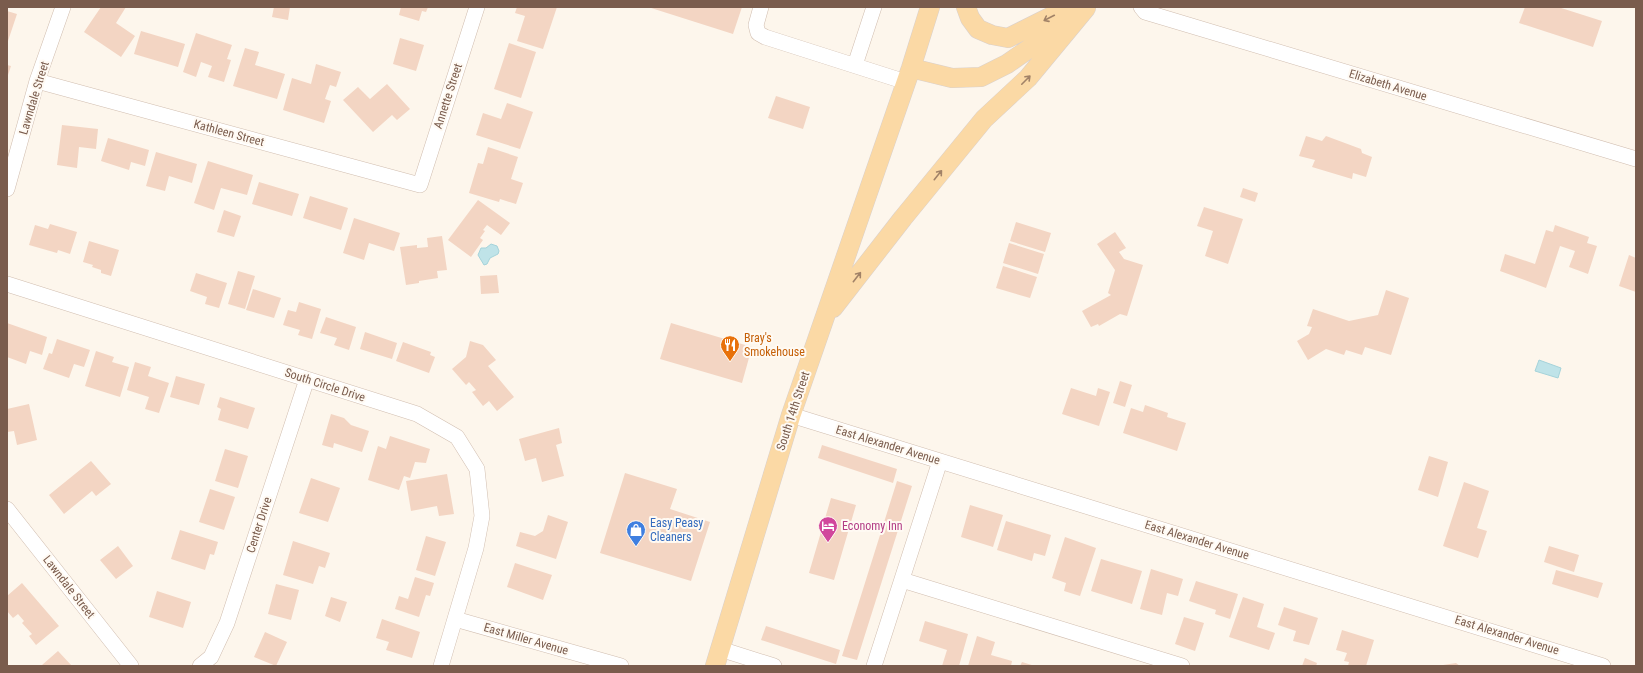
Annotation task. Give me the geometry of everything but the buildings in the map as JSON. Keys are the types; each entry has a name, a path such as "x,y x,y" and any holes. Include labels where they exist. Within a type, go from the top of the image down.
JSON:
{"main road":[{"name":"South 14th Street","path":"717,657 791,415 930,7"},
{"path":"966,7 970,18 978,29 992,35 1008,38 1058,14 1087,8"},
{"path":"908,75 952,78 981,77 1008,64 1087,8"},
{"path":"824,319 903,218 984,119 1028,78 1087,8"}],"street":[{"name":"Lawndale Street","path":"7,189 37,81 63,7"},
{"name":"Annette Street","path":"420,185 477,7"},
{"path":"762,7 756,25 758,33 765,37 855,65 908,75"},
{"path":"855,65 874,7"},
{"name":"Elizabeth Avenue","path":"1141,7 1145,12 1636,159"},
{"name":"Kathleen Street","path":"37,81 420,185"},
{"name":"South Circle Drive","path":"7,284 417,414 457,437 477,470 482,516 476,548 441,666"},
{"name":"Center Drive","path":"200,666 211,657 227,623 307,379"},
{"name":"East Alexander Avenue","path":"791,415 1603,666"},
{"path":"874,666 940,461"},
{"name":"Lawndale Street","path":"7,509 131,666"},
{"path":"902,580 1182,666"},
{"name":"East Miller Avenue","path":"455,619 621,666"},
{"path":"717,657 774,666"}],"water":[{"path":"491,244 497,246 499,251 498,254 490,258 487,264 484,265 478,255 481,248 486,248"},
{"path":"1539,360 1561,368 1558,378 1535,371"}],"place":[{"name":"Bray's Smokehouse","path":"730,362"},
{"name":"Economy Inn","path":"828,543"},
{"name":"Easy Peasy Cleaners","path":"636,547"}]}
